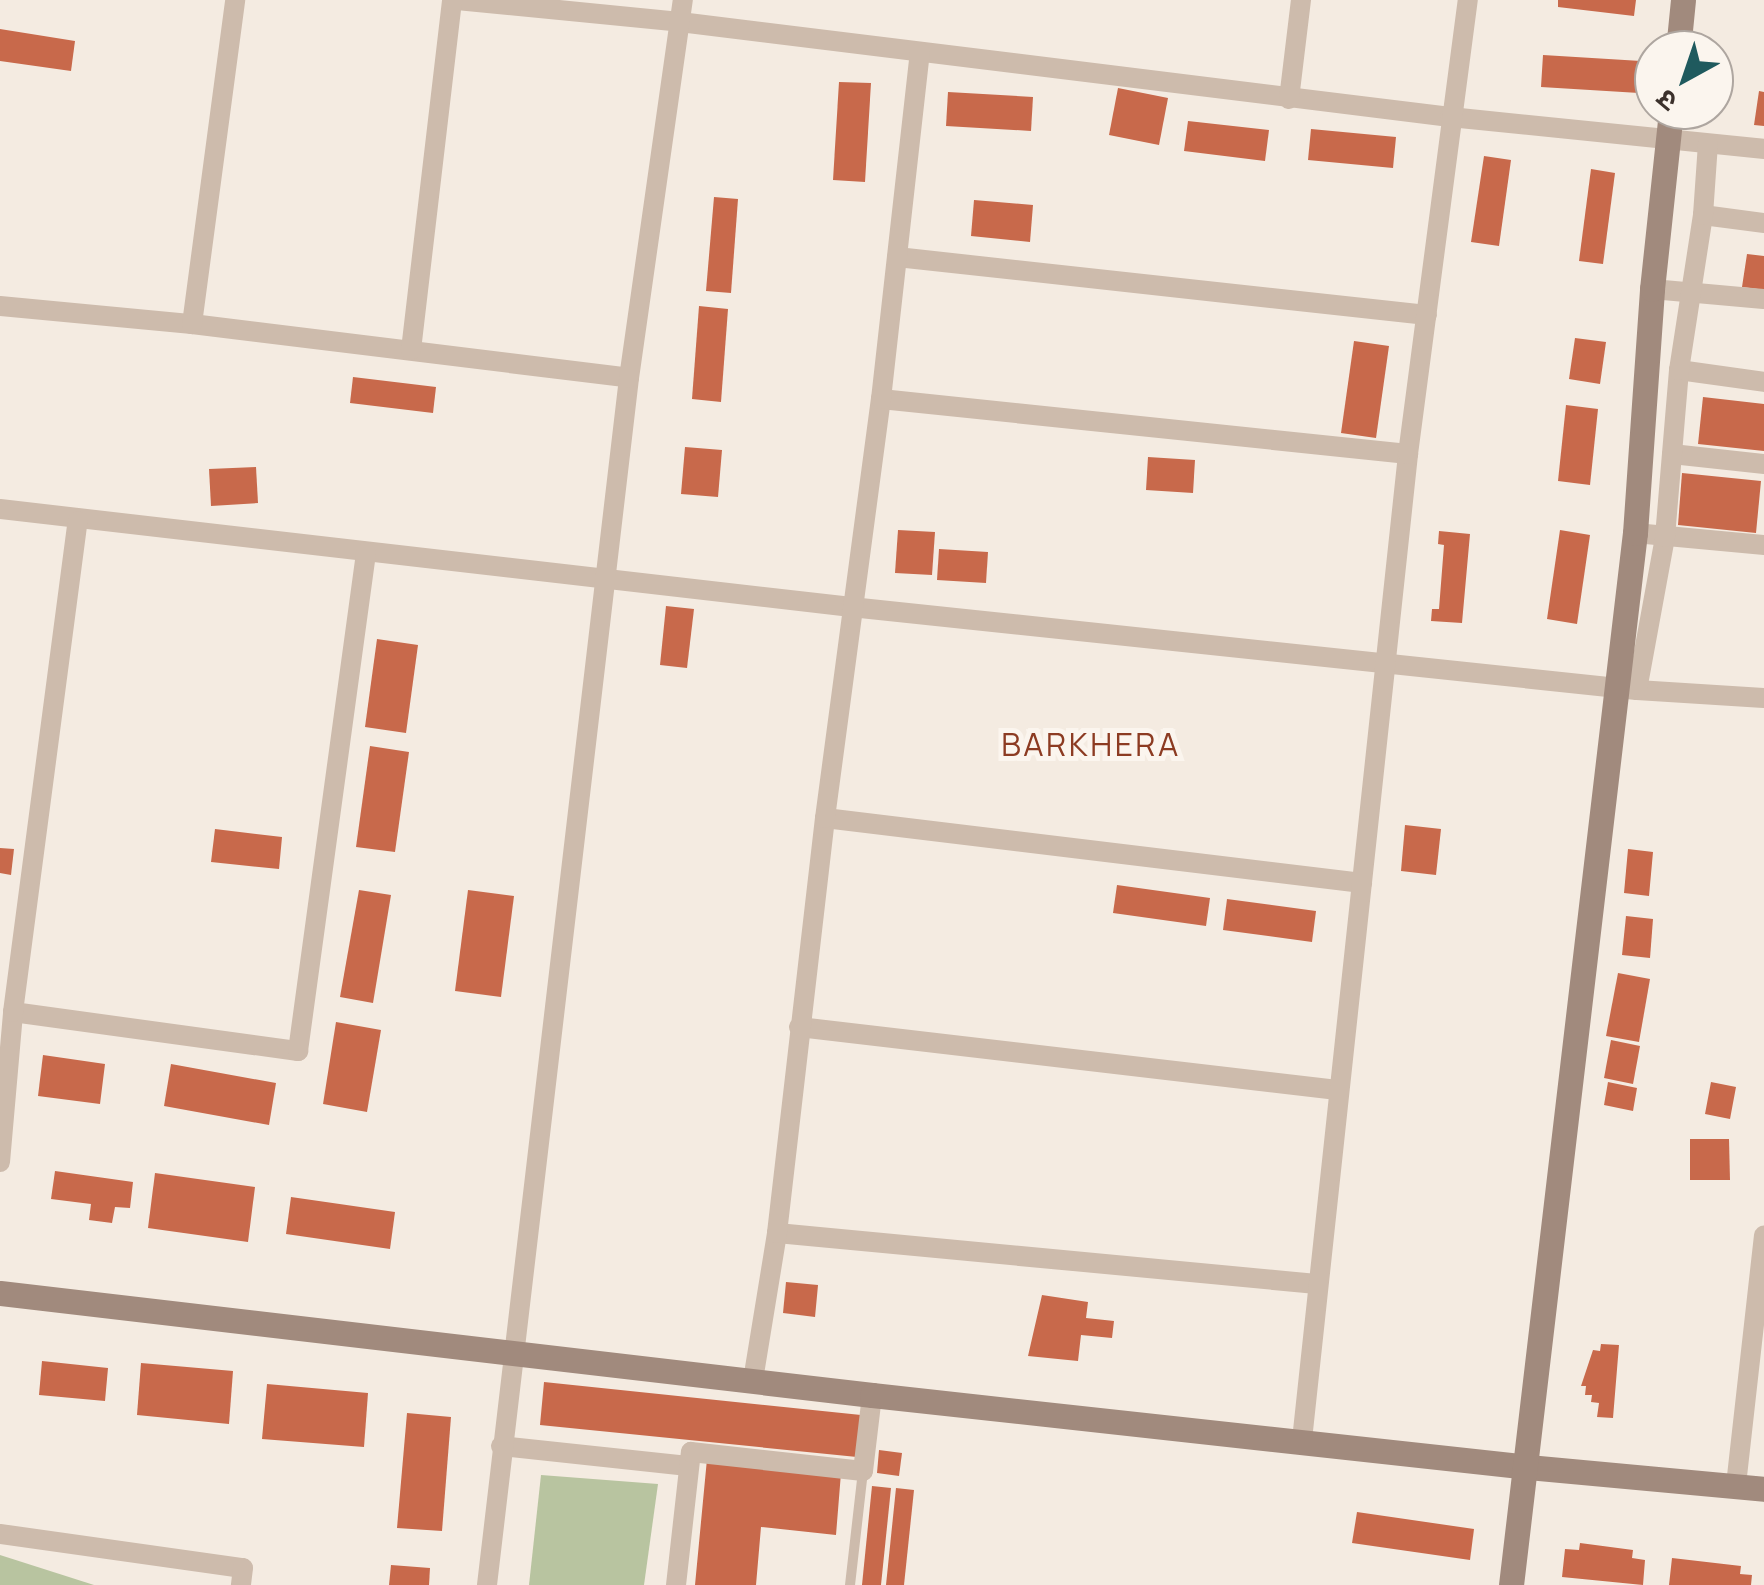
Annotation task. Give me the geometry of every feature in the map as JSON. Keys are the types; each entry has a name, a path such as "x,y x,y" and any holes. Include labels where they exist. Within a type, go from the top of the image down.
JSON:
{"main road":[{"path":"1680,30 1683,0"},
{"path":"1511,1585 1626,689 1652,289 1669,130"},
{"path":"0,1293 1528,1468 1764,1489"}],"street":[{"path":"192,324 235,0"},
{"path":"411,350 454,0 680,22 1289,99 1764,149"},
{"path":"487,1585 629,378 683,0"},
{"path":"1289,99 1301,0"},
{"path":"1302,1440 1408,454 1468,0"},
{"path":"753,1380 777,1233 920,52"},
{"path":"1626,689 1665,537 1678,370 1702,215 1708,144"},
{"path":"1702,215 1764,223"},
{"path":"897,257 1428,315"},
{"path":"1652,289 1764,298"},
{"path":"0,306 192,324 629,378"},
{"path":"1678,370 1764,382"},
{"path":"881,399 1408,454"},
{"path":"1672,454 1764,464"},
{"path":"0,509 851,607 1626,689 1764,698"},
{"path":"0,1162 13,1012 78,521"},
{"path":"1635,533 1764,545"},
{"path":"13,1012 298,1051 366,553"},
{"path":"825,818 1362,882"},
{"path":"799,1027 1337,1090"},
{"path":"777,1233 1317,1284"},
{"path":"1736,1485 1764,1236"},
{"path":"676,1585 691,1452 863,1471 872,1394"},
{"path":"501,1446 688,1466"},
{"path":"0,1534 243,1568 241,1585"}],"lane":[{"path":"850,1585 863,1471"}],"green space":[{"path":"541,1475 658,1484 644,1585 529,1585"},
{"path":"0,1555 94,1585 0,1585"}],"building":[{"path":"1558,0 1636,0 1634,16 1558,7"},
{"path":"0,29 75,41 71,71 0,61"},
{"path":"1543,55 1634,61 1634,93 1541,87"},
{"path":"839,82 871,83 865,182 833,180"},
{"path":"1118,88 1168,98 1159,145 1109,135"},
{"path":"1759,91 1764,92 1764,126 1754,125"},
{"path":"948,92 1033,97 1031,131 946,126"},
{"path":"1188,121 1269,130 1265,161 1184,151"},
{"path":"1311,129 1396,137 1393,168 1308,160"},
{"path":"1484,156 1511,160 1499,246 1471,242"},
{"path":"1591,169 1615,173 1603,264 1579,261"},
{"path":"714,197 738,199 731,293 706,291"},
{"path":"974,200 1033,205 1030,242 971,236"},
{"path":"1747,254 1764,256 1764,296 1758,289 1742,287"},
{"path":"699,306 728,309 721,402 692,399"},
{"path":"1575,338 1606,342 1600,384 1569,379"},
{"path":"1354,341 1389,346 1376,438 1341,433"},
{"path":"353,377 436,387 433,413 350,403"},
{"path":"1703,397 1764,404 1764,451 1698,444"},
{"path":"1566,405 1598,409 1590,485 1558,481"},
{"path":"685,447 722,450 718,497 681,494"},
{"path":"1148,457 1195,460 1193,493 1146,490"},
{"path":"256,467 258,503 211,506 209,469"},
{"path":"1682,473 1761,481 1756,533 1678,525"},
{"path":"898,530 935,532 932,575 895,573"},
{"path":"1560,530 1590,535 1577,624 1547,619"},
{"path":"1439,531 1470,534 1462,623 1431,621 1432,609 1439,609 1444,545 1438,544"},
{"path":"939,549 988,552 986,583 937,580"},
{"path":"666,606 694,609 687,668 660,665"},
{"path":"377,639 418,645 406,733 365,727"},
{"path":"370,746 409,752 395,852 356,847"},
{"path":"1405,825 1441,829 1436,875 1401,871"},
{"path":"215,829 282,837 279,869 211,862"},
{"path":"0,848 14,849 11,875 0,873"},
{"path":"1628,849 1653,852 1649,896 1624,893"},
{"path":"1117,885 1210,898 1206,926 1113,913"},
{"path":"359,890 391,895 373,1003 340,997"},
{"path":"468,890 514,896 501,997 455,991"},
{"path":"1227,899 1316,911 1312,942 1223,930"},
{"path":"1626,916 1653,919 1650,958 1622,955"},
{"path":"1618,973 1650,979 1639,1042 1606,1036"},
{"path":"336,1022 381,1030 367,1112 323,1104"},
{"path":"1611,1040 1640,1046 1633,1084 1604,1078"},
{"path":"43,1055 105,1064 100,1104 38,1096"},
{"path":"171,1064 276,1083 269,1125 164,1106"},
{"path":"1608,1082 1637,1088 1633,1111 1604,1105"},
{"path":"1711,1082 1736,1087 1730,1119 1705,1114"},
{"path":"1690,1139 1729,1139 1730,1180 1690,1180"},
{"path":"55,1171 133,1182 130,1208 115,1207 112,1223 89,1220 91,1204 51,1199"},
{"path":"155,1173 255,1187 248,1242 148,1228"},
{"path":"291,1197 395,1212 390,1249 286,1234"},
{"path":"786,1282 818,1285 815,1317 783,1313"},
{"path":"1042,1295 1088,1302 1086,1318 1114,1321 1112,1338 1081,1335 1078,1361 1028,1356"},
{"path":"1601,1344 1619,1345 1613,1418 1597,1417 1599,1403 1591,1402 1592,1395 1585,1395 1586,1386 1581,1386 1593,1350 1600,1351"},
{"path":"42,1361 108,1368 105,1401 39,1395"},
{"path":"141,1363 233,1371 229,1424 137,1415"},
{"path":"544,1382 861,1415 857,1457 540,1425"},
{"path":"267,1384 368,1393 364,1447 262,1439"},
{"path":"407,1413 451,1417 442,1531 397,1528"},
{"path":"879,1450 902,1453 899,1476 877,1473"},
{"path":"707,1459 841,1473 836,1535 761,1527 756,1585 695,1585"},
{"path":"872,1486 891,1488 881,1585 862,1585"},
{"path":"896,1488 914,1490 904,1585 886,1585"},
{"path":"1357,1512 1474,1529 1470,1560 1352,1543"},
{"path":"1580,1543 1633,1550 1632,1558 1645,1560 1643,1585 1562,1577 1565,1549 1579,1550"},
{"path":"1672,1558 1741,1566 1740,1574 1752,1575 1751,1585 1669,1585"},
{"path":"391,1565 430,1568 429,1585 389,1585"}],"district":[{"name":"BARKHERA","path":"1091,744"}]}
